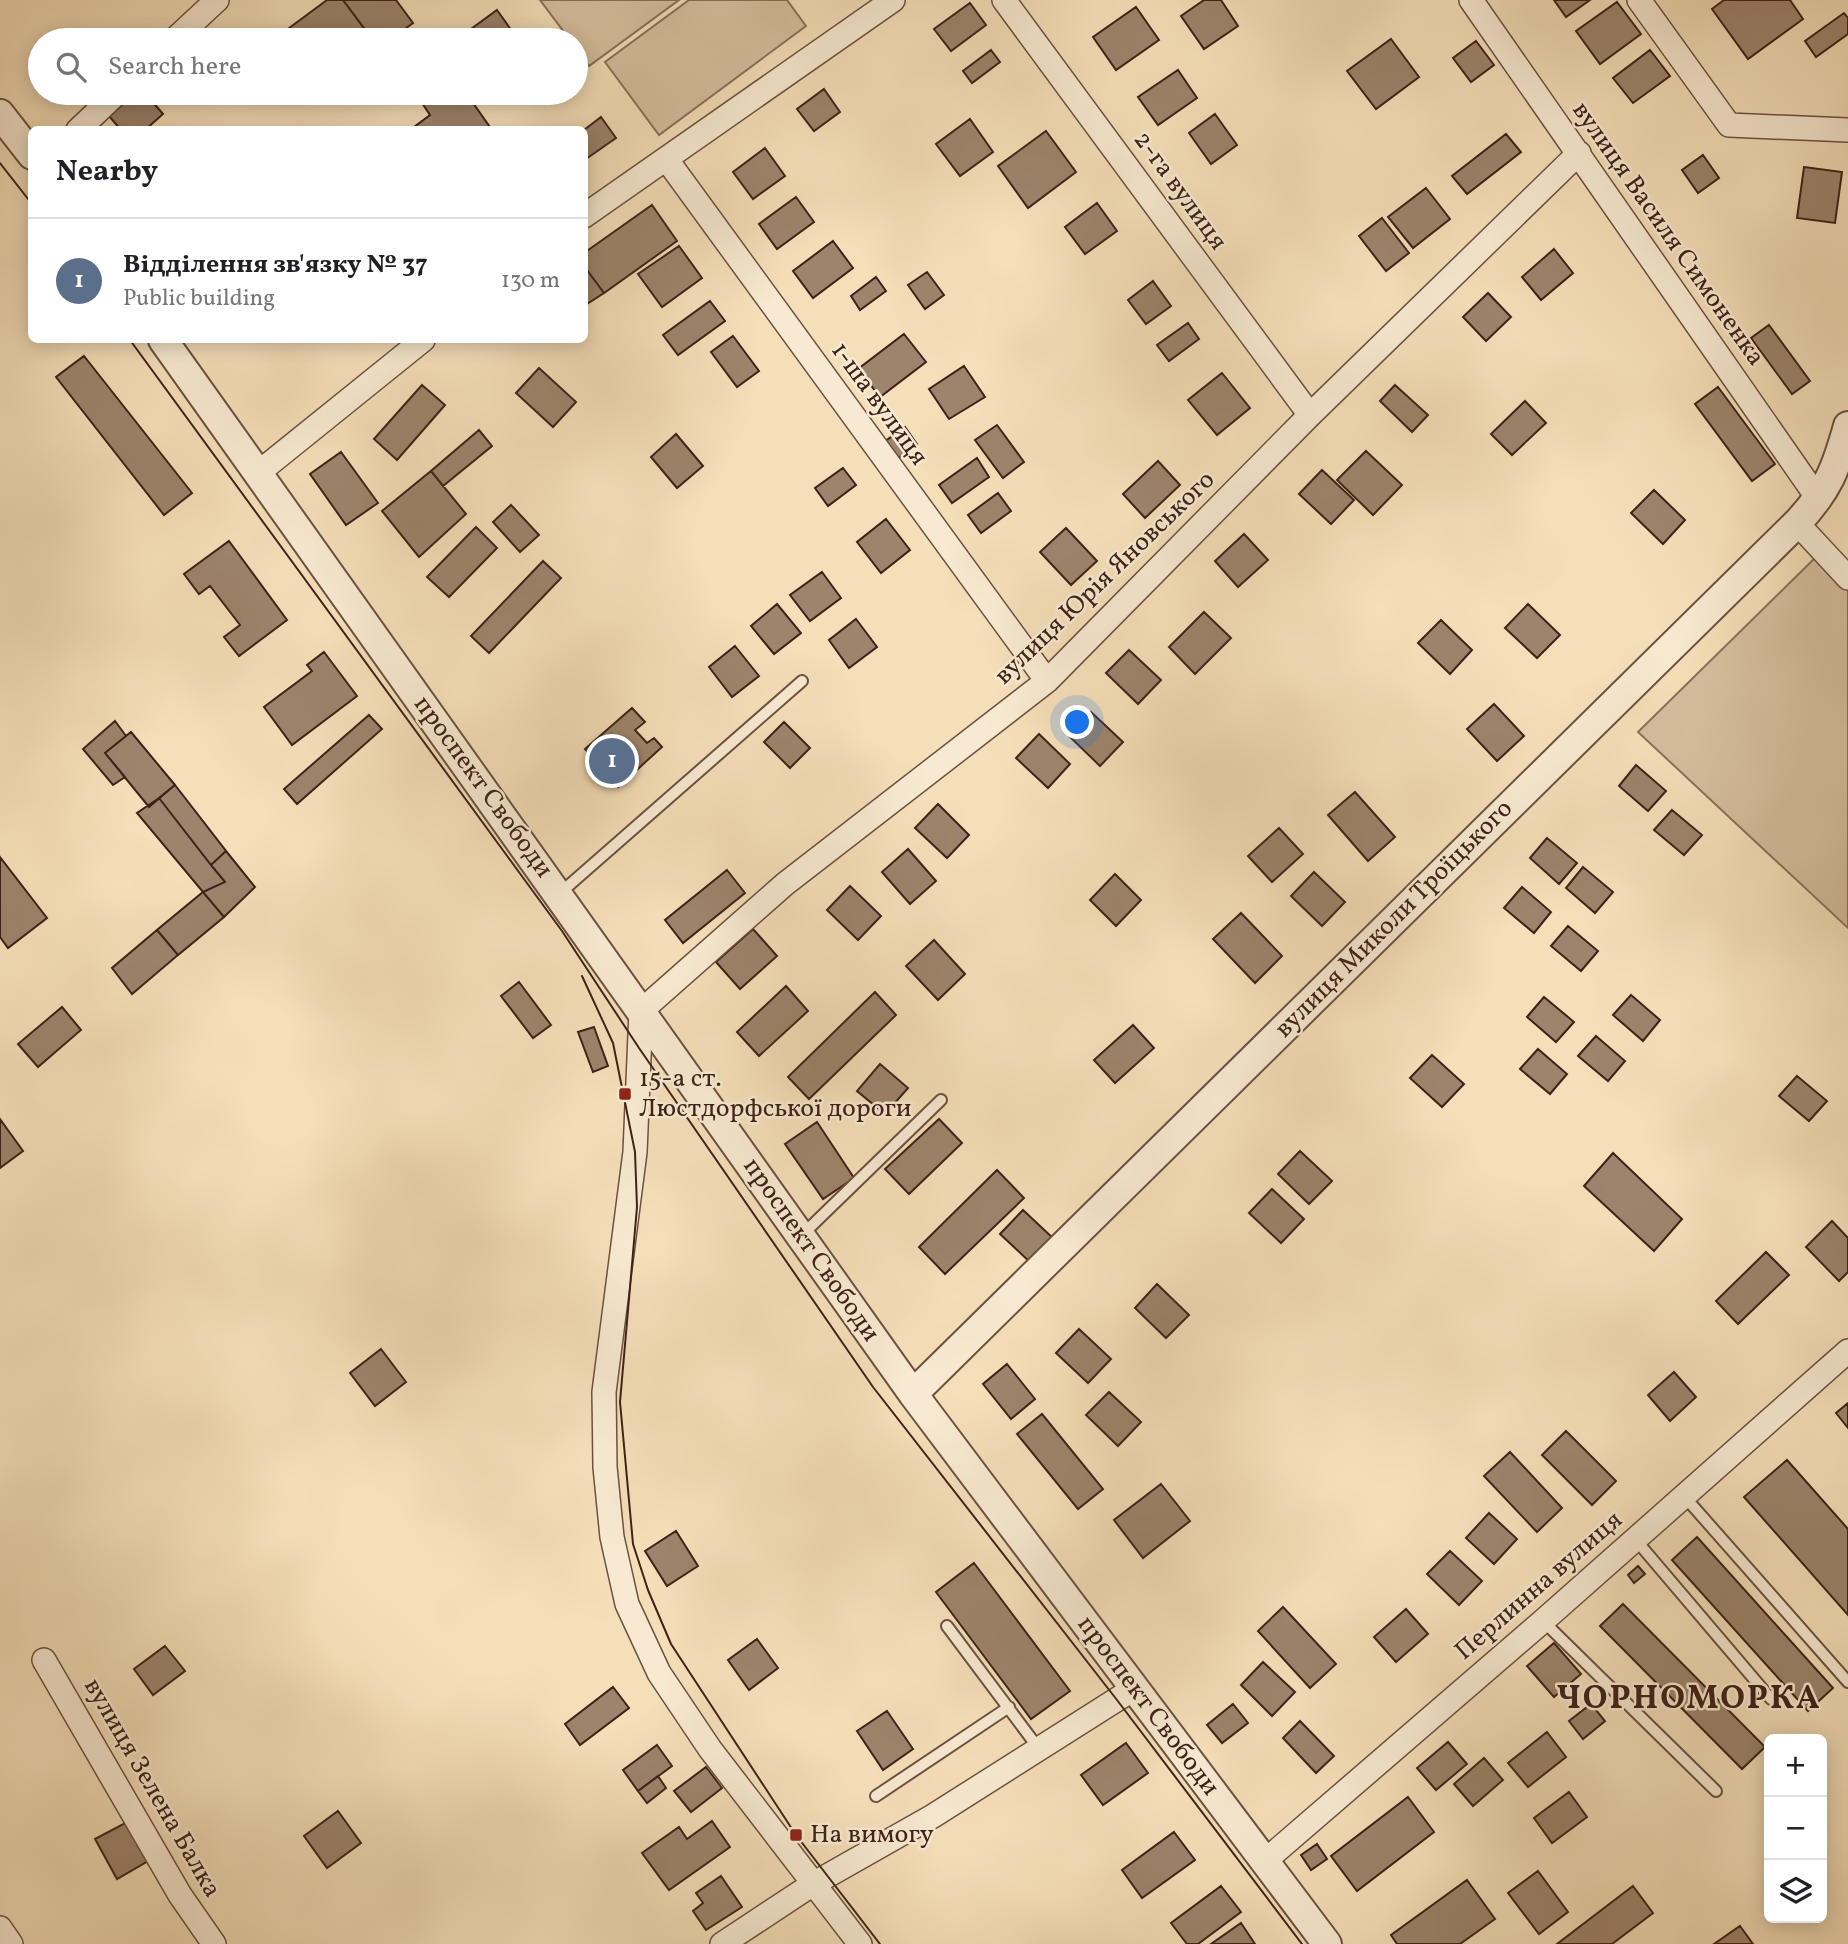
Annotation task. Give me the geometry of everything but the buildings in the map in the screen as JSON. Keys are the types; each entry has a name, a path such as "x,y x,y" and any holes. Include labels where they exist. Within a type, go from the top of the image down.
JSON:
{"street":[{"path":"187,28 217,0"},
{"path":"588,213 893,0"},
{"name":"2-га вулиця","path":"1004,0 1310,415"},
{"name":"вулиця Василя Симоненка","path":"1471,0 1819,500"},
{"path":"1639,0 1729,125 1848,130"},
{"path":"82,126 104,105"},
{"path":"0,114 28,150"},
{"name":"вулиця Юрія Яновського","path":"641,1011 785,884 1047,681 1310,415 1579,153"},
{"name":"1-ша вулиця","path":"667,160 1047,681"},
{"name":"проспект Свободи","path":"165,343 913,1394 1327,1944"},
{"path":"258,473 419,343"},
{"name":"вулиця Миколи Троїцького","path":"913,1394 1797,523 1819,500 1838,462 1848,426"},
{"path":"1797,523 1848,578"},
{"path":"641,1011 635,1152 604,1392 605,1468 612,1537 627,1604 659,1673 710,1749 860,1944"},
{"name":"Перлинна вулиця","path":"1266,1860 1848,1351"},
{"name":"вулиця Зелена Балка","path":"44,1660 180,1895 214,1944"},
{"path":"722,1944 813,1884 933,1816 1135,1688"},
{"path":"0,1928 11,1944"}],"lane":[{"path":"559,894 802,681"},
{"path":"801,1236 941,1100"},
{"path":"1684,1496 1848,1682"},
{"path":"1635,1539 1771,1699"},
{"path":"1542,1621 1716,1791"},
{"path":"947,1626 1039,1749"},
{"path":"876,1796 1009,1707"}],"shaded area":[{"path":"540,0 679,0 589,66 588,28 561,28"},
{"path":"689,0 787,0 806,26 659,135 605,62"},
{"path":"1821,552 1848,583 1848,928 1638,732"}],"tram line":[{"path":"0,163 28,199"},
{"path":"132,343 562,931 639,1048 873,1387 1117,1700 1302,1944"},
{"path":"582,976 613,1043 635,1152 637,1207 620,1402 633,1544 648,1590 671,1644 796,1835 880,1944"}],"place":[{"name":"Відділення зв'язку № 37","path":"612,761"},
{"name":"15-а ст. Люстдорфської дороги","path":"625,1094"},
{"name":"На вимогу","path":"796,1835"}],"district":[{"name":"ЧОРНОМОРКА","path":"1689,1700"}]}
